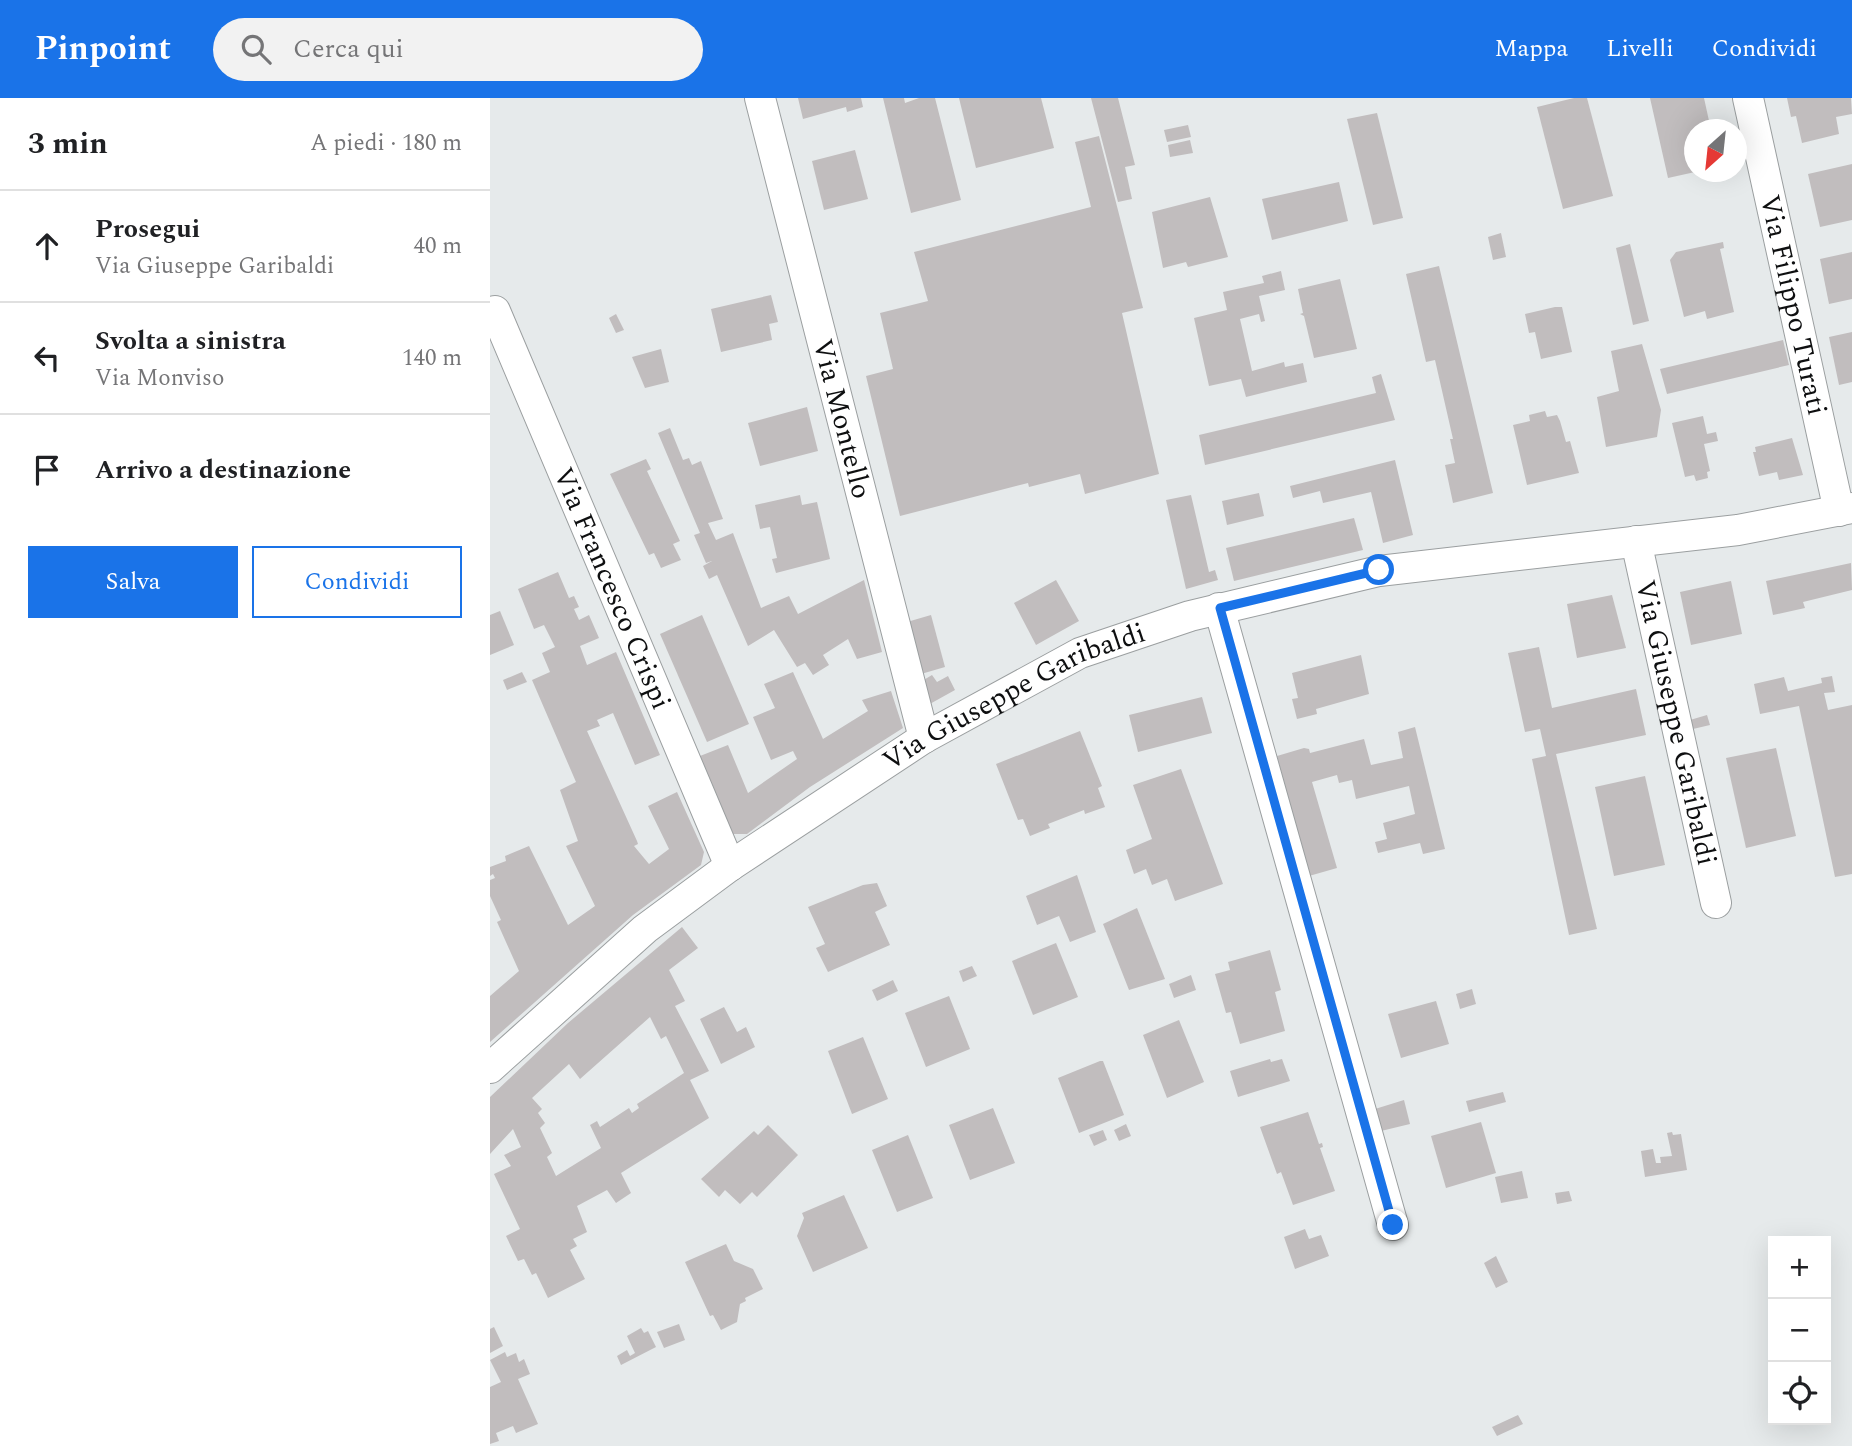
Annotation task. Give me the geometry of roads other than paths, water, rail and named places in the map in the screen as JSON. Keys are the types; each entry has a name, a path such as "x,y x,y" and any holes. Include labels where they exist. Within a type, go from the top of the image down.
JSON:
{"street":[{"name":"Via Montello","path":"760,98 924,738"},
{"name":"Via Filippo Turati","path":"1748,98 1846,510"},
{"name":"Via Francesco Crispi","path":"495,311 730,866"},
{"name":"Via Giuseppe Garibaldi","path":"490,1068 645,929 730,866 924,738 1080,653 1153,626 1379,570 1738,530 1846,510"},
{"name":"Via Giuseppe Garibaldi","path":"1636,541 1716,903"},
{"path":"1220,608 1393,1225"}]}
